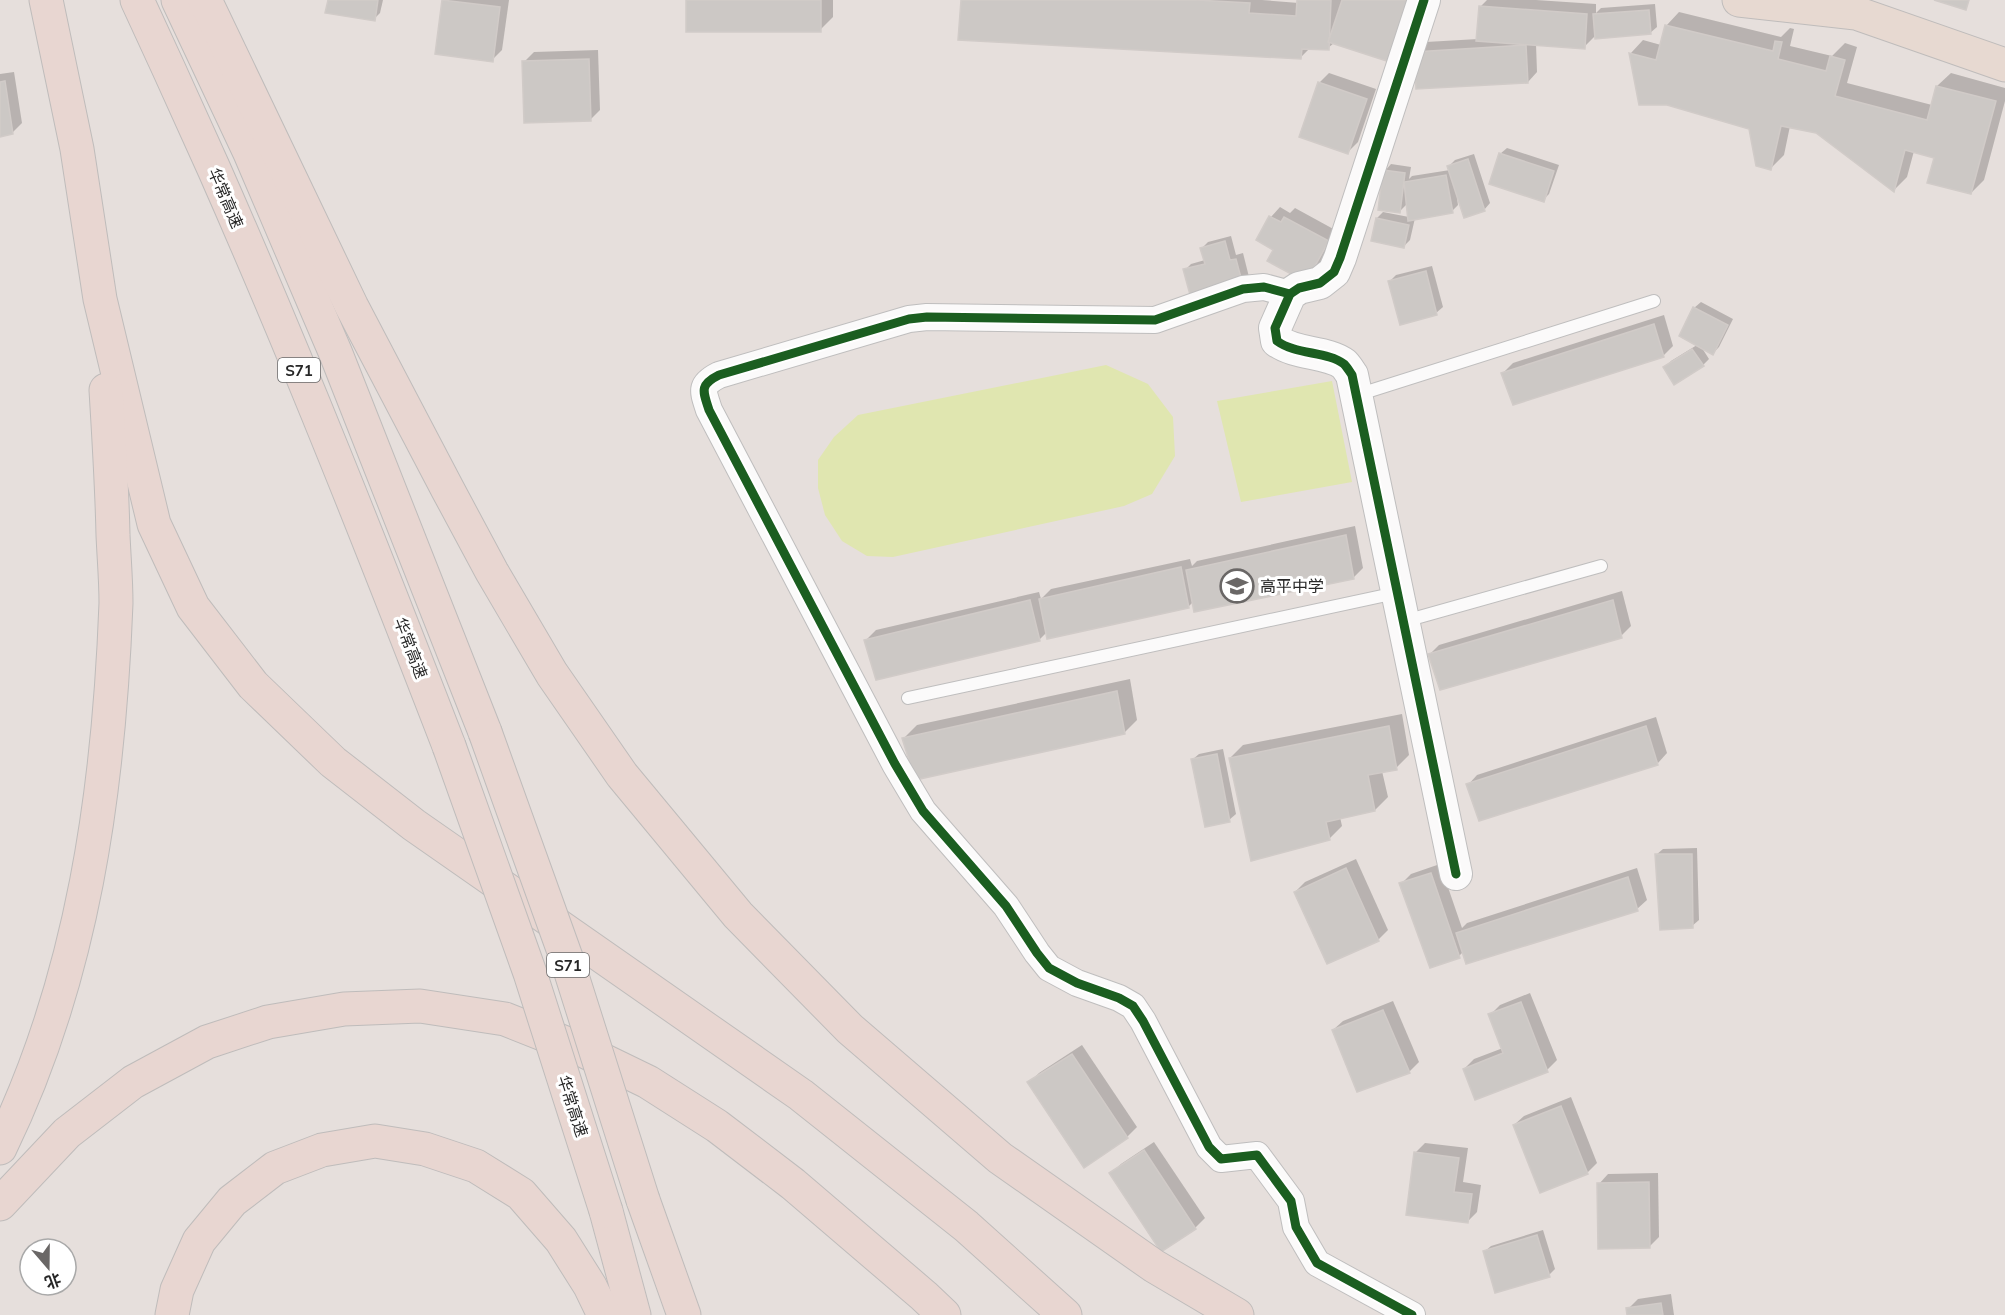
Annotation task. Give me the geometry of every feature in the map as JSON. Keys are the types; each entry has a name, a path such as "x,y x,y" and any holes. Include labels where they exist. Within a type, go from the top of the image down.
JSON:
{"highway":[{"path":"46,0 77,149 100,299 154,524 193,607 253,685 342,769 414,825 801,1095 966,1226 1065,1315"},
{"name":"华常高速","path":"137,0 214,170 302,377 376,557 448,746 530,973 606,1211 634,1315"},
{"name":"S71","path":"178,0 250,153 336,354 485,732 567,960 643,1200 676,1315"},
{"path":"205,0 352,307 453,501 552,674 622,775 738,915 850,1029 1000,1158 1155,1266 1238,1315"},
{"path":"1739,0 1857,6 2005,65"},
{"path":"0,1148 23,1101 49,1028 77,931 99,818 116,601 111,466 100,299"},
{"path":"0,1204 67,1133 132,1082 207,1042 268,1022 344,1009 420,1006 505,1019 578,1048 648,1082 717,1126 793,1184 944,1315"},
{"path":"172,1315 177,1290 199,1241 232,1202 275,1168 322,1150 375,1141 425,1149 476,1166 521,1194 561,1240 590,1286 604,1315"},
{"path":"643,1200 684,1315"}],"street":[{"path":"1424,0 1334,272 1320,283 1299,288 1290,294 1275,328 1277,341 1285,347 1335,359 1344,364 1352,375 1456,874"},
{"path":"1290,294 1264,288 1243,289 1155,320 950,316 909,319 719,375 704,386 704,394 709,410 889,754 922,811 1006,906 1037,954 1049,968 1077,983 1119,998 1133,1006 1143,1020 1209,1147 1221,1159 1257,1155 1291,1201 1296,1227 1317,1263 1412,1315"}],"lane":[{"path":"1356,396 1654,302"},
{"path":"908,698 1401,607 1601,566"}],"green space":[{"path":"1106,365 1148,384 1173,417 1175,456 1152,494 1124,506 893,557 867,556 842,541 825,515 818,488 818,460 834,437 858,415"},
{"path":"1332,381 1352,482 1241,502 1217,401"}],"building":[{"path":"328,0 378,0 375,21 325,13"},
{"path":"442,0 500,7 493,62 435,54"},
{"path":"686,0 821,0 821,32 686,32"},
{"path":"961,0 1196,0 1250,3 1249,13 1296,16 1297,0 1331,0 1329,50 1302,49 1301,59 958,40"},
{"path":"1342,0 1417,0 1396,64 1328,42"},
{"path":"1934,0 1969,0 1966,10"},
{"path":"1479,6 1587,14 1585,49 1476,41"},
{"path":"1649,10 1651,34 1595,39 1593,14"},
{"path":"1665,25 1773,51 1775,41 1782,42 1778,59 1826,71 1830,56 1845,60 1835,96 1927,120 1936,86 1996,101 1971,194 1927,183 1934,158 1905,150 1894,192 1816,133 1781,126 1771,170 1756,166 1749,129 1667,105 1639,105 1629,53 1656,60"},
{"path":"1526,45 1528,83 1416,89 1414,52"},
{"path":"589,59 591,121 524,123 522,61"},
{"path":"5,81 13,134 0,137 0,82"},
{"path":"1318,82 1367,99 1348,154 1299,137"},
{"path":"1499,153 1554,171 1544,202 1489,184"},
{"path":"1468,159 1485,211 1464,218 1447,166"},
{"path":"1383,170 1405,173 1400,213 1378,210"},
{"path":"1446,175 1453,213 1408,221 1404,182"},
{"path":"1269,216 1281,222 1284,217 1329,241 1306,282 1267,261 1273,250 1256,240"},
{"path":"1376,218 1409,225 1404,248 1371,241"},
{"path":"1225,241 1230,260 1236,259 1244,289 1192,302 1183,269 1205,264 1200,248"},
{"path":"1426,271 1437,315 1400,325 1388,281"},
{"path":"1693,307 1728,325 1713,355 1679,336"},
{"path":"1654,324 1664,357 1513,405 1501,373"},
{"path":"1692,349 1704,366 1674,385 1663,367"},
{"path":"1346,535 1354,579 1194,612 1186,570"},
{"path":"1181,567 1189,608 1047,639 1039,599"},
{"path":"1030,600 1040,641 876,680 864,640"},
{"path":"1613,600 1622,638 1440,690 1428,654"},
{"path":"1117,691 1125,734 915,780 902,738"},
{"path":"1389,726 1397,770 1368,775 1375,811 1326,822 1330,840 1251,861 1229,758"},
{"path":"1646,726 1658,765 1479,821 1466,784"},
{"path":"1217,754 1230,822 1205,827 1191,759"},
{"path":"1655,854 1692,854 1693,928 1660,930"},
{"path":"1346,868 1379,941 1327,964 1294,892"},
{"path":"1431,873 1460,958 1430,968 1399,883"},
{"path":"1628,877 1638,911 1466,964 1456,933"},
{"path":"1521,1002 1548,1072 1475,1100 1463,1069 1503,1053 1488,1014"},
{"path":"1383,1010 1410,1073 1357,1092 1332,1030"},
{"path":"1072,1054 1128,1138 1084,1168 1027,1082"},
{"path":"1561,1106 1588,1174 1540,1193 1513,1125"},
{"path":"1144,1150 1196,1229 1161,1252 1109,1173"},
{"path":"1414,1152 1459,1158 1454,1192 1472,1194 1468,1223 1406,1215"},
{"path":"1649,1182 1650,1248 1598,1249 1597,1183"},
{"path":"1537,1235 1550,1277 1495,1293 1483,1251"},
{"path":"1661,1303 1663,1315 1627,1315 1626,1308"}],"cycle path":[{"path":"1424,0 1334,272 1320,283 1299,288 1290,294 1275,328 1277,341 1293,349 1337,360 1344,364 1352,375 1456,874"},
{"path":"1290,294 1264,287 1243,289 1155,320 927,317 909,319 719,375 705,385 704,393 709,410 895,764 923,811 1006,906 1049,968 1077,983 1119,998 1133,1006 1209,1147 1221,1159 1257,1155 1291,1201 1296,1227 1317,1263 1412,1315"}],"place":[{"name":"高平中学","path":"1237,586"}]}
